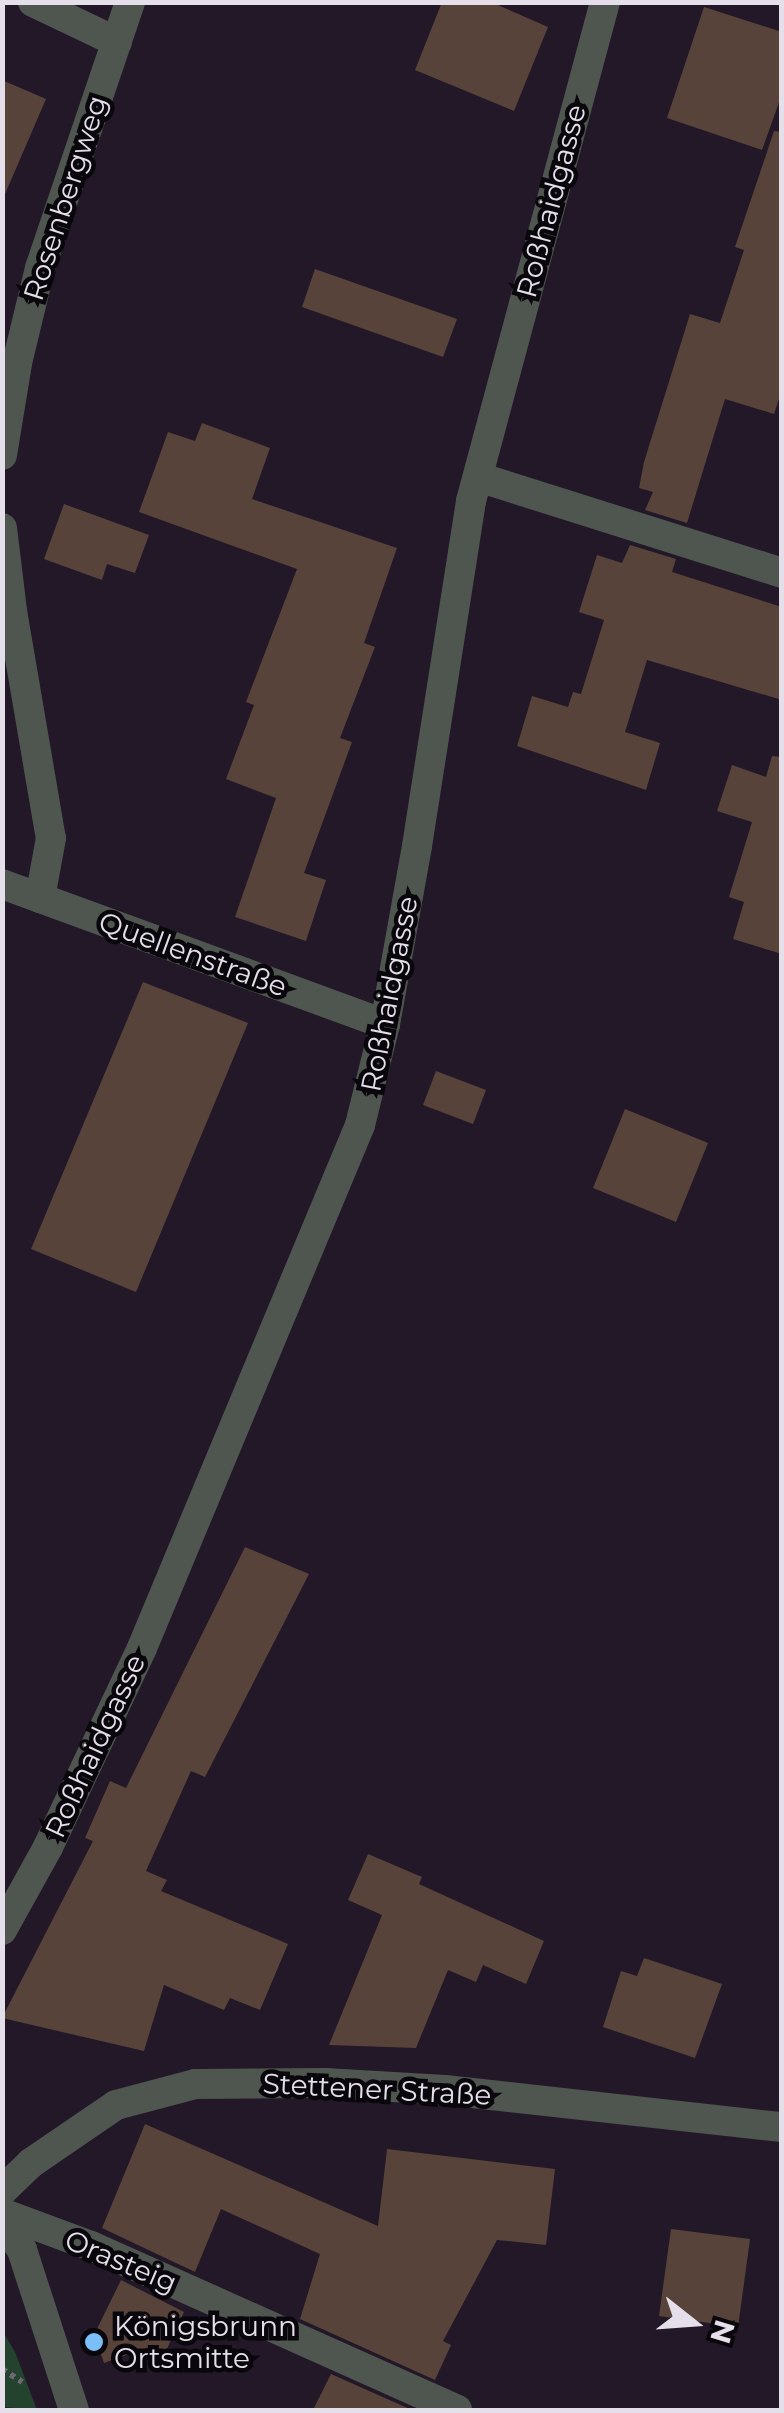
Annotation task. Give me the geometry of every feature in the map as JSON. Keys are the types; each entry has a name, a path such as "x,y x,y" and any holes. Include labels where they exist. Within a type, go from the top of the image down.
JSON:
{"street":[{"path":"34,2 116,42"},
{"name":"Rosenbergweg","path":"2,456 17,363 40,268 130,2"},
{"name":"Roßhaidgasse","path":"2,1930 108,1725 360,1125 385,1024 463,544 605,2"},
{"path":"478,477 782,572"},
{"path":"2,528 12,611 51,838 40,898"},
{"name":"Quellenstraße","path":"2,884 385,1024"},
{"name":"Stettener Straße","path":"2,2191 31,2164 116,2105 195,2084 325,2083 444,2090 782,2126"},
{"name":"Orasteig","path":"2,2213 91,2246 457,2410"},
{"path":"2,2223 22,2250 74,2410"}],"path":[{"path":"2,2369 27,2386"}],"green space":[{"path":"2,2330 15,2352 37,2410 3,2407"}],"building":[{"path":"442,2 491,2 548,27 514,111 415,70"},
{"path":"704,7 782,32 782,94 762,150 667,118"},
{"path":"2,80 46,99 2,201"},
{"path":"774,131 782,132 782,390 774,414 725,399 687,523 645,510 653,492 639,488 644,462 690,314 720,323 744,250 735,247"},
{"path":"315,269 457,319 443,357 302,307"},
{"path":"202,423 270,448 252,499 397,548 364,643 375,647 340,738 352,742 304,873 326,880 306,941 235,917 276,798 226,779 254,705 246,702 297,569 139,512 168,432 195,441"},
{"path":"64,504 149,535 135,573 107,564 102,580 44,559"},
{"path":"630,545 676,559 672,572 782,607 782,700 647,660 625,732 660,743 646,790 517,746 532,696 568,707 573,692 581,694 604,620 579,612 597,555 622,563"},
{"path":"772,756 782,757 782,954 733,939 744,902 729,897 752,822 717,811 732,765 766,777"},
{"path":"143,982 248,1023 136,1292 31,1249"},
{"path":"436,1071 486,1090 473,1124 423,1105"},
{"path":"625,1109 708,1143 676,1222 593,1188"},
{"path":"245,1547 309,1574 205,1777 191,1771 146,1871 167,1880 161,1891 288,1944 260,2010 230,1998 224,2010 164,1985 144,2051 2,2018 93,1841 85,1838 110,1781 126,1788"},
{"path":"368,1854 422,1877 419,1884 544,1941 526,1984 483,1965 476,1982 448,1970 416,2048 329,2045 382,1915 348,1900"},
{"path":"644,1958 722,1984 695,2058 603,2027 621,1971 637,1976"},
{"path":"145,2124 378,2226 387,2149 555,2169 546,2245 497,2240 443,2341 451,2345 435,2380 300,2319 320,2254 221,2209 195,2272 102,2228"},
{"path":"671,2229 750,2239 738,2327 659,2316"},
{"path":"121,2280 184,2312 160,2364 135,2352 104,2363 94,2335"},
{"path":"331,2374 412,2410 313,2410"}],"place":[{"name":"Königsbrunn Ortsmitte","path":"94,2342"}]}
